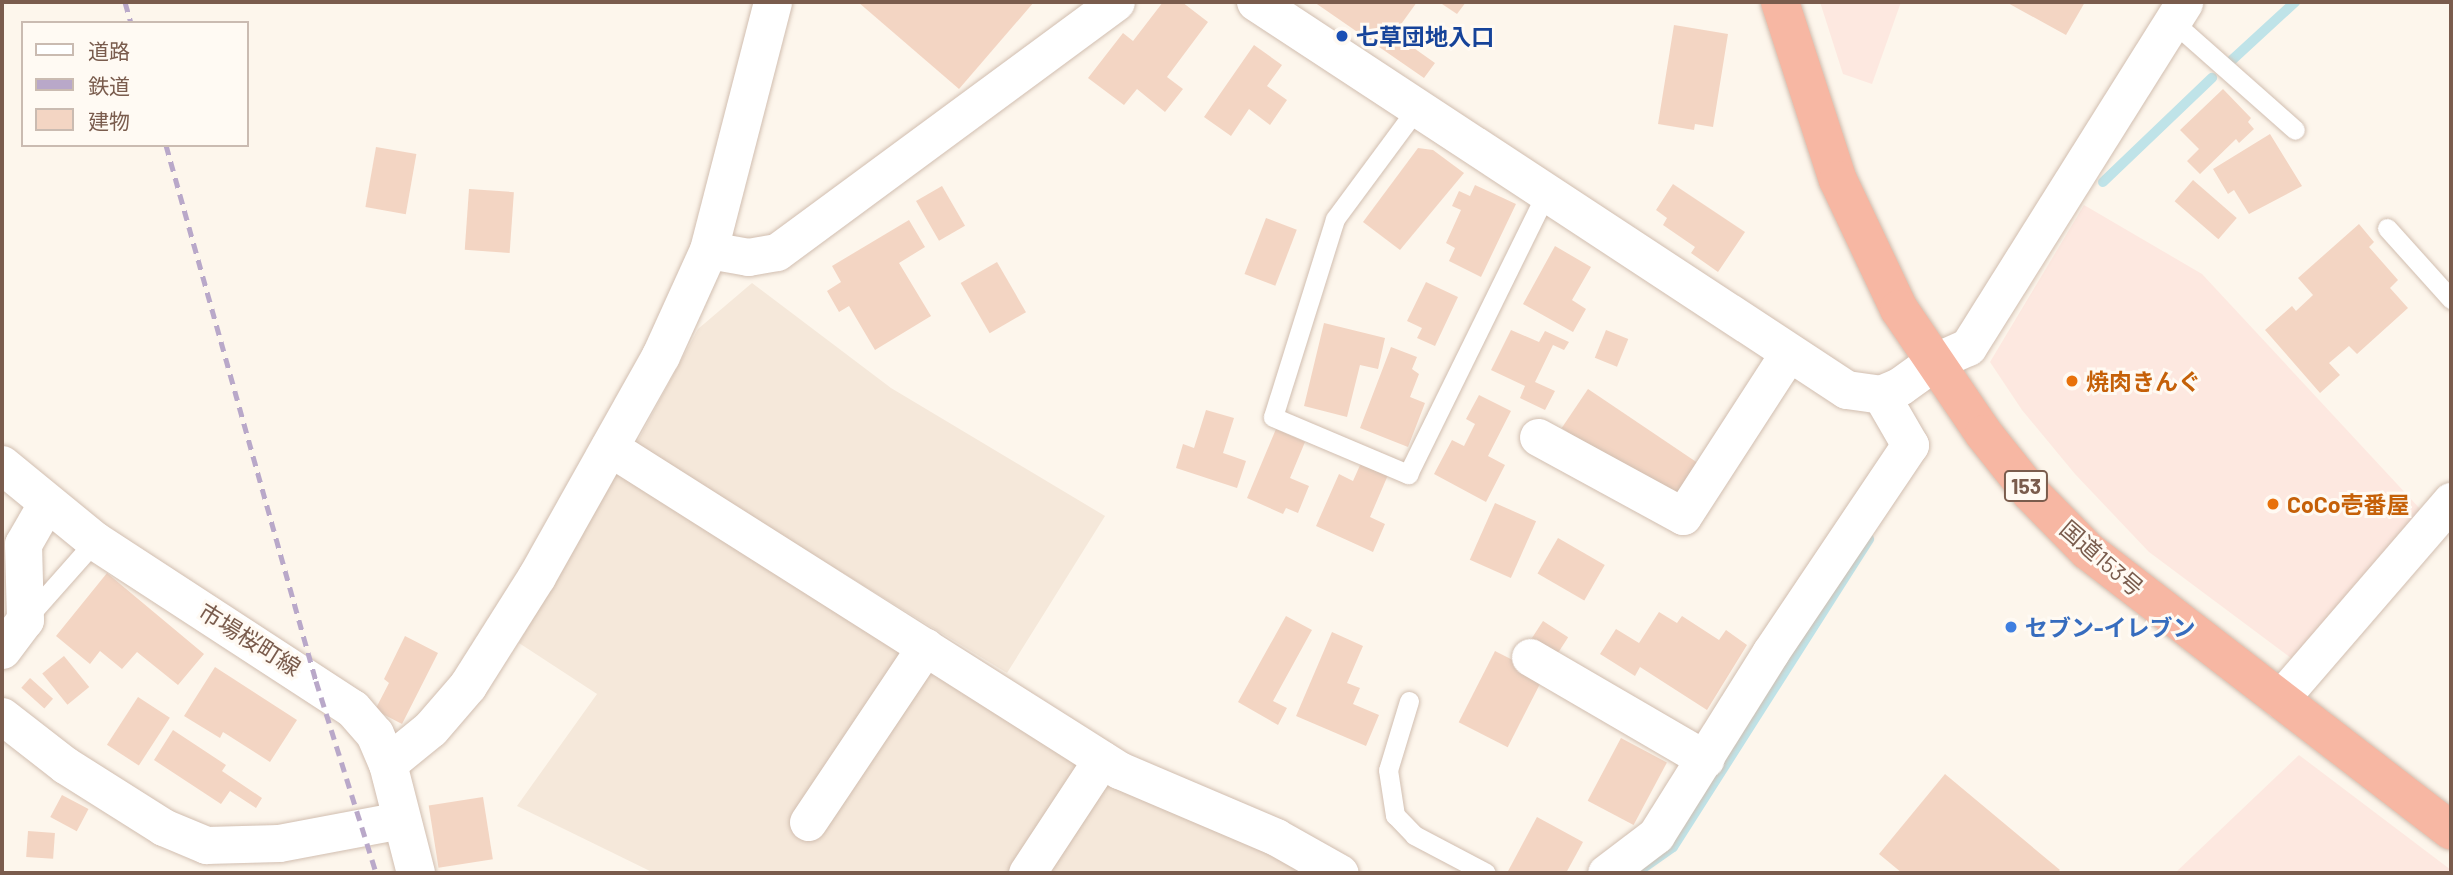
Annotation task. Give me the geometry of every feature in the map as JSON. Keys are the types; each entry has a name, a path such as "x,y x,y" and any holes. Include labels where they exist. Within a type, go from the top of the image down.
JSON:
{"highway":[{"name":"国道153号","path":"1780,2 1838,180 1899,309 2031,493 2088,551 2451,831"}],"street":[{"path":"388,764 431,729 468,686 537,577 661,356 709,250 774,2"},
{"path":"709,250 748,257 777,252 1116,2"},
{"path":"1256,2 1787,355 1847,390 1881,395 1900,387 1936,361 1968,347 2178,12"},
{"path":"1538,437 1682,516 1787,355"},
{"path":"1606,873 1656,835 1910,445 1881,395"},
{"path":"609,447 1102,759 1179,799 1276,837 1340,873"},
{"name":"市場桜町線","path":"2,465 46,504 95,541 353,709 375,734 388,764 416,873"},
{"path":"2280,699 2451,501"},
{"path":"2,650 25,620 23,544 46,504"},
{"path":"808,822 925,647"},
{"path":"1530,657 1705,759"},
{"path":"2,716 65,765 163,827 206,845 279,843 401,820"},
{"path":"1027,873 1102,759"}],"lane":[{"path":"2178,12 2295,130"},
{"path":"1417,108 1335,219 1273,417 1408,474 1546,193"},
{"path":"2387,228 2451,299"},
{"path":"25,620 95,541"},
{"path":"1409,701 1388,770 1395,815 1414,835 1486,873"}],"shaded area":[{"path":"1820,2 1901,2 1872,84 1843,74"},
{"path":"2084,205 2202,274 2423,512 2295,661 2149,552 2075,474 2022,410 1990,362"},
{"path":"752,283 891,388 1105,516 1007,673 635,446 698,329"},
{"path":"618,467 1319,873 654,873 517,806 597,694 519,643"},
{"path":"2299,755 2451,870 2451,873 2175,873"}],"building":[{"path":"858,2 1034,2 959,89"},
{"path":"1163,2 1182,2 1208,22 1167,77 1183,89 1165,112 1137,89 1124,105 1088,78 1123,33 1133,41"},
{"path":"1314,2 1417,2 1394,34 1435,63 1424,78"},
{"path":"1439,2 1466,2 1457,14"},
{"path":"2006,2 2085,2 2066,35"},
{"path":"1674,25 1728,34 1713,127 1695,124 1694,130 1658,124"},
{"path":"1254,45 1282,65 1267,86 1287,100 1270,125 1249,109 1231,136 1204,117"},
{"path":"2223,89 2251,118 2248,122 2254,129 2239,143 2236,139 2200,174 2187,161 2199,149 2180,130"},
{"path":"2270,134 2302,186 2249,214 2234,190 2228,194 2213,169"},
{"path":"376,147 416,154 406,214 365,207"},
{"path":"1418,148 1433,150 1464,173 1400,250 1363,222"},
{"path":"2193,180 2237,218 2218,239 2175,201"},
{"path":"1673,184 1745,232 1718,272 1691,253 1695,247 1663,225 1667,218 1656,210"},
{"path":"1475,185 1516,204 1481,277 1449,261 1455,248 1446,243 1461,210 1452,206 1459,191 1470,196"},
{"path":"942,186 965,226 939,241 916,201"},
{"path":"469,189 514,192 510,253 465,250"},
{"path":"1266,218 1297,230 1275,286 1244,274"},
{"path":"909,220 925,247 899,263 931,316 875,350 849,306 839,312 827,291 841,282 832,266"},
{"path":"2359,224 2374,242 2369,247 2398,280 2390,288 2408,308 2357,354 2349,346 2329,363 2340,375 2320,393 2265,330 2292,306 2296,311 2313,295 2298,278"},
{"path":"1555,246 1591,267 1572,300 1586,309 1573,332 1523,304"},
{"path":"997,262 1026,312 990,333 961,283"},
{"path":"1426,282 1458,297 1435,346 1417,338 1422,328 1407,321"},
{"path":"1324,323 1385,338 1378,369 1360,365 1347,417 1304,406"},
{"path":"1511,330 1539,342 1545,331 1569,342 1564,350 1553,345 1535,382 1555,391 1545,410 1520,398 1525,386 1491,370"},
{"path":"1606,330 1628,339 1617,367 1595,358"},
{"path":"1391,347 1417,357 1412,369 1419,374 1410,397 1425,403 1408,447 1360,428"},
{"path":"1588,389 1697,463 1671,502 1562,428"},
{"path":"1479,395 1511,411 1488,456 1505,465 1486,502 1434,474 1452,440 1464,446 1475,424 1466,419"},
{"path":"1206,410 1234,418 1223,453 1246,461 1237,488 1176,468 1183,444 1194,448"},
{"path":"1276,429 1305,442 1290,478 1309,486 1298,513 1286,508 1283,514 1247,498"},
{"path":"1361,463 1388,475 1370,517 1385,524 1373,552 1316,526 1339,474 1353,481"},
{"path":"1495,503 1536,521 1511,578 1470,560"},
{"path":"1558,538 1605,565 1584,601 1538,574"},
{"path":"107,573 204,654 178,685 137,652 122,669 100,651 90,664 56,636"},
{"path":"1659,612 1677,623 1682,616 1719,640 1726,630 1747,645 1707,710 1640,667 1635,676 1600,654 1616,629 1639,643"},
{"path":"1286,616 1312,630 1273,701 1287,708 1278,725 1238,702"},
{"path":"1543,621 1568,637 1553,661 1528,644"},
{"path":"1332,632 1363,646 1347,683 1360,688 1353,704 1379,715 1366,746 1296,716"},
{"path":"405,636 438,653 402,724 375,710 389,683 384,679"},
{"path":"1495,651 1544,676 1508,747 1459,722"},
{"path":"64,656 89,687 67,705 42,674"},
{"path":"215,667 297,720 270,762 223,732 220,738 184,716"},
{"path":"30,678 53,699 44,708 21,688"},
{"path":"138,697 170,718 139,766 107,745"},
{"path":"173,730 226,765 222,771 262,798 256,808 230,791 221,804 154,760"},
{"path":"1621,738 1667,762 1634,825 1588,801"},
{"path":"1945,774 2060,870 2057,873 1902,873 1879,854"},
{"path":"62,795 88,809 77,831 50,817"},
{"path":"483,797 493,859 439,868 429,806"},
{"path":"1537,817 1583,842 1566,873 1507,873"},
{"path":"28,831 55,833 53,859 26,857"}],"waterway":[{"path":"2232,60 2295,2"},
{"path":"2103,182 2212,78"},
{"path":"1636,873 1673,847 1869,539"}],"railway":[{"path":"125,2 130,21"},
{"path":"167,147 316,681 376,873"}],"place":[{"name":"七草団地入口","path":"1342,36"},
{"name":"焼肉きんぐ","path":"2072,381"},
{"name":"CoCo壱番屋","path":"2273,504"},
{"name":"セブン-イレブン","path":"2011,627"}]}
